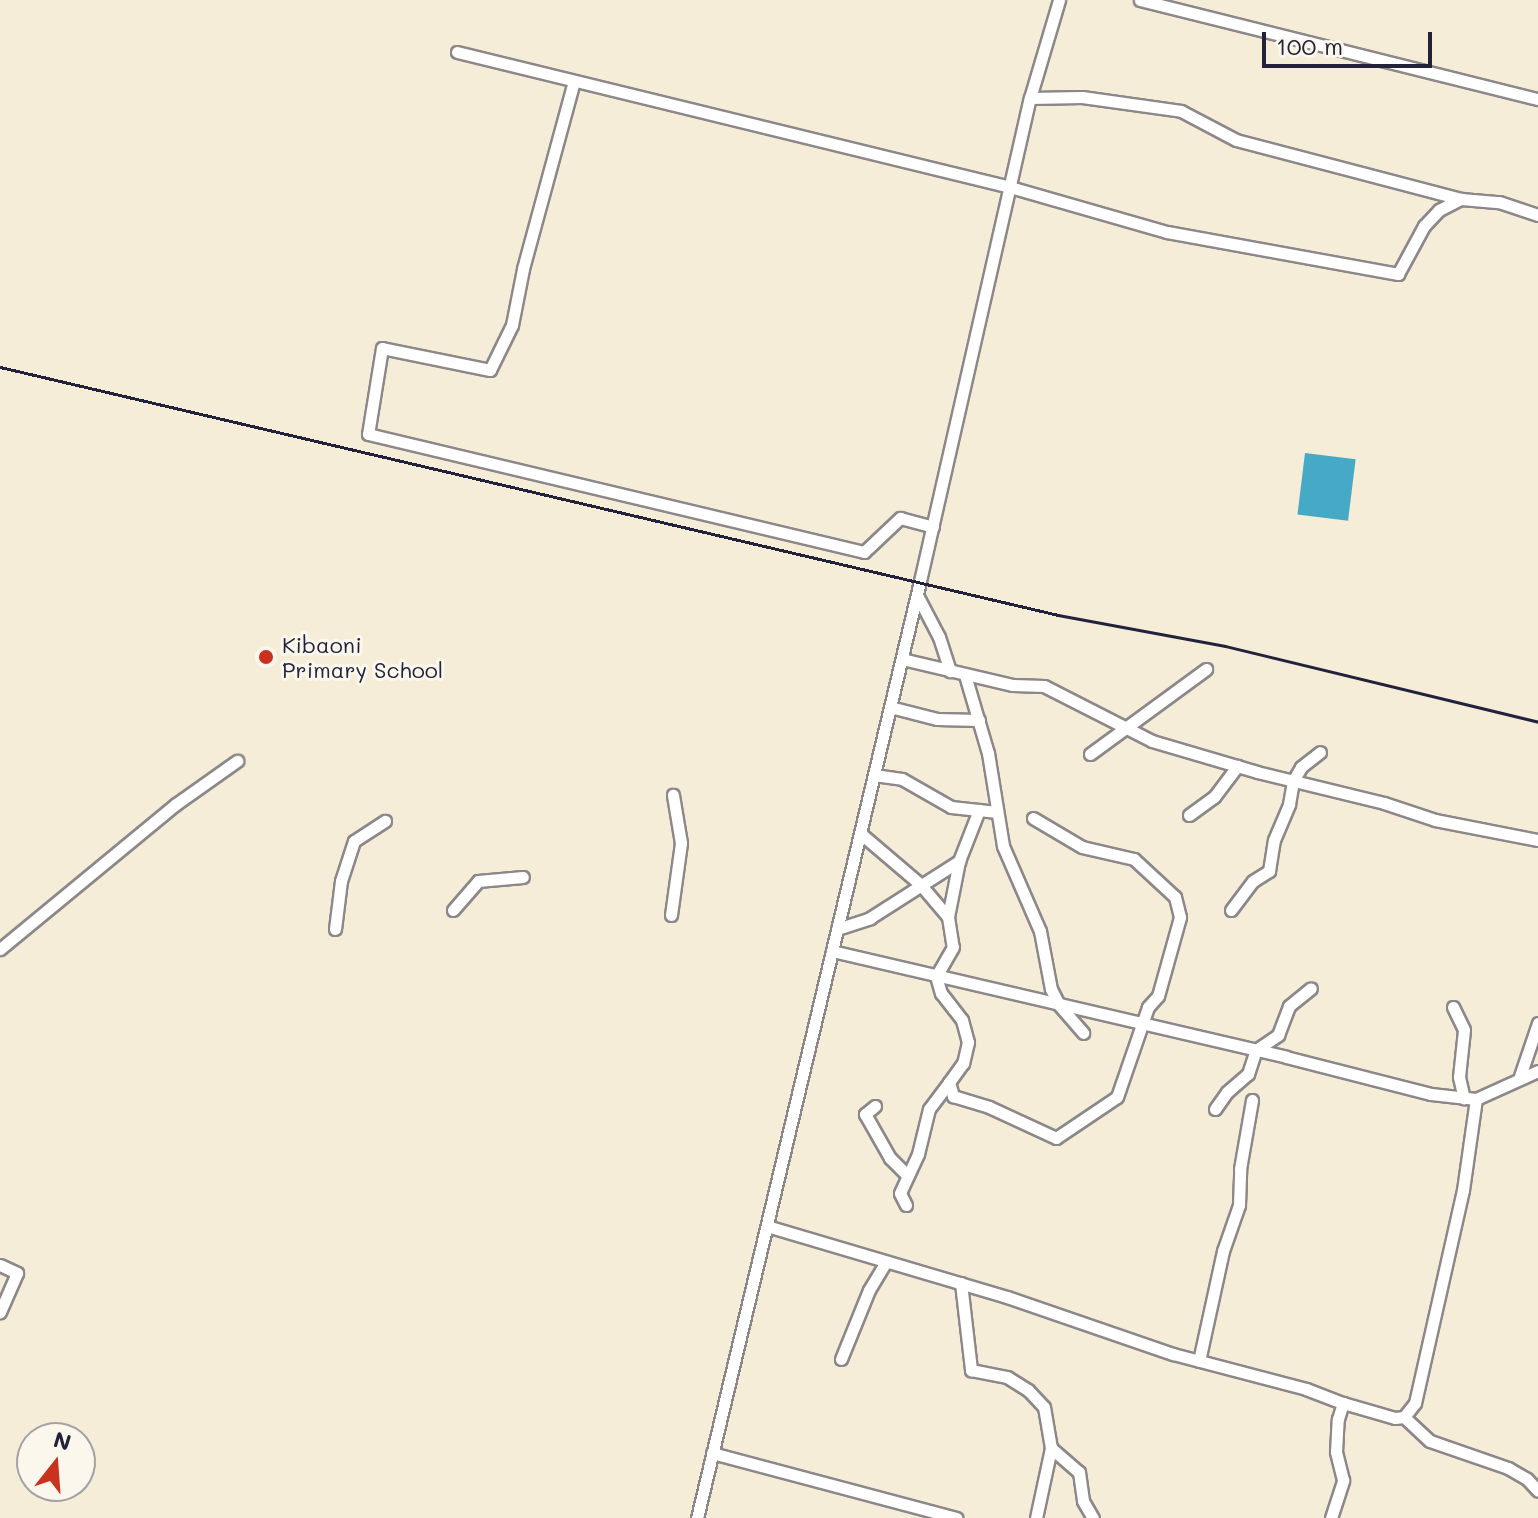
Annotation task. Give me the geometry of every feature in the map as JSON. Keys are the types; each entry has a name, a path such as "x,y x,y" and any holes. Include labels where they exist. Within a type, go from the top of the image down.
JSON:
{"street":[{"path":"697,1518 933,527 1030,98 1057,0"},
{"path":"1140,0 1538,99"},
{"path":"457,52 1010,187 1167,232 1398,274 1424,226 1439,210 1461,199"},
{"path":"574,81 523,269 512,325 490,370 382,348 368,434 864,552 900,518 933,527"},
{"path":"1030,98 1082,97 1181,111 1236,140 1461,199 1499,202 1538,215"},
{"path":"917,595 939,637 950,671"},
{"path":"902,659 1013,685 1044,686 1152,741 1384,803 1435,820 1538,840"},
{"path":"1090,754 1129,729 1206,669"},
{"path":"965,675 979,720 1003,846 1040,931 1051,989 1059,1005 1083,1033"},
{"path":"890,707 937,719 979,720"},
{"path":"1231,910 1253,881 1269,871 1274,840 1289,804 1293,781 1301,767 1320,752"},
{"path":"0,949 176,804 237,761"},
{"path":"1189,815 1214,797 1237,766"},
{"path":"874,775 902,779 951,807 997,812"},
{"path":"671,915 681,843 673,795"},
{"path":"906,1205 900,1193 906,1174 918,1154 929,1109 963,1063 968,1042 962,1020 941,993 936,976 953,947 948,917 959,861 979,810"},
{"path":"949,1082 953,1096 1004,1113 1056,1138 1117,1097 1141,1024 1148,1007 1158,996 1180,917 1175,897 1134,859 1082,847 1033,818"},
{"path":"335,929 341,881 354,841 385,821"},
{"path":"860,833 920,884 948,917"},
{"path":"837,929 870,918 959,861"},
{"path":"453,910 478,881 523,877"},
{"path":"832,951 1431,1094 1470,1098 1538,1071"},
{"path":"1215,1109 1227,1092 1248,1074 1256,1050 1278,1035 1289,1006 1311,988"},
{"path":"1404,1417 1415,1403 1463,1190 1470,1098 1459,1077 1464,1030 1453,1007"},
{"path":"1520,1076 1538,1023"},
{"path":"1520,1076 1538,1079"},
{"path":"1199,1361 1223,1251 1239,1205 1240,1169 1252,1100"},
{"path":"875,1106 865,1114 890,1158 906,1174"},
{"path":"767,1226 961,1283 1199,1361 1306,1389 1343,1403 1404,1417 1430,1441 1508,1468 1527,1479 1538,1491"},
{"path":"841,1359 869,1290 886,1262"},
{"path":"0,1265 17,1273 0,1312"},
{"path":"961,1283 971,1370 1007,1377 1028,1390 1044,1407 1051,1448 1036,1518"},
{"path":"1331,1518 1343,1480 1336,1452 1338,1419 1343,1403"},
{"path":"1051,1448 1079,1472 1083,1501 1093,1518"},
{"path":"712,1453 957,1518"}],"water":[{"path":"1305,453 1356,459 1348,521 1297,515"}],"railway":[{"path":"0,367 1058,615 1225,646 1538,722"}],"place":[{"name":"Kibaoni Primary School","path":"266,657"}]}
